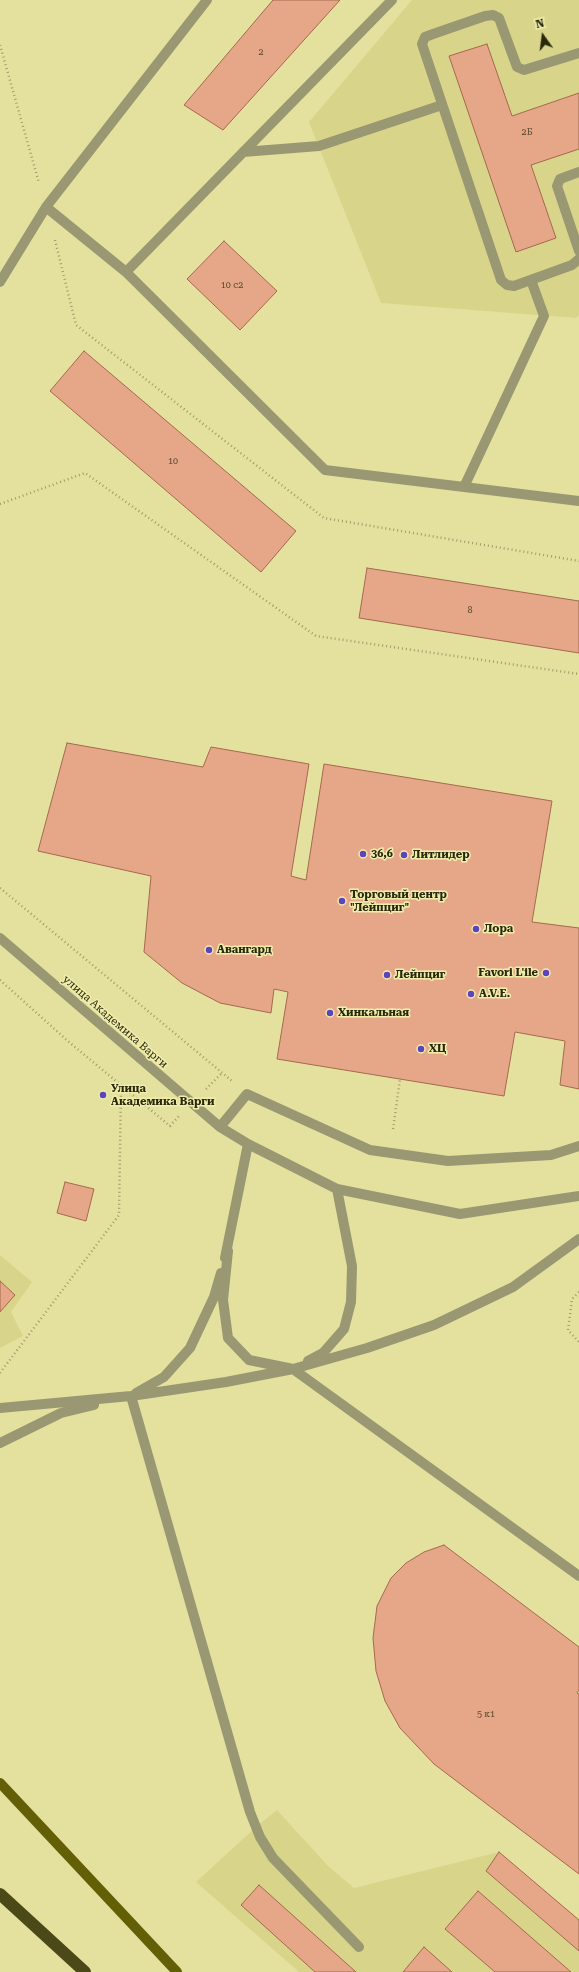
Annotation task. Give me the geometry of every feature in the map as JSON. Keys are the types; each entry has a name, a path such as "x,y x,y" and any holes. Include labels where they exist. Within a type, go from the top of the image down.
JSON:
{"highway":[{"path":"0,1894 85,1972"}],"main road":[{"path":"0,1783 177,1972"}],"street":[{"path":"0,282 46,207 207,0"},
{"path":"126,272 392,0"},
{"path":"579,53 524,70 517,67 500,18 493,15 432,34 425,37 422,44 501,280 507,285 514,286 572,266 579,259"},
{"path":"243,152 319,146 442,104"},
{"path":"579,172 560,179 557,186 579,251"},
{"path":"46,207 126,272 325,470 579,501"},
{"path":"464,487 544,316 532,280"},
{"name":"улица Академика Варги","path":"0,938 220,1127 248,1144 337,1189 460,1214 579,1196"},
{"path":"220,1127 247,1094 370,1150 448,1161 551,1155 579,1146"},
{"path":"248,1144 228,1251 222,1300 228,1338 249,1360 293,1369 579,1576"},
{"path":"293,1369 323,1353 339,1335 344,1329 351,1302 352,1266 337,1189"},
{"path":"0,1408 131,1396 226,1382 293,1369 367,1348 434,1324 513,1287 579,1239"},
{"path":"0,1443 61,1413 131,1396 164,1377 190,1348 214,1297 228,1251"},
{"path":"131,1396 250,1812 260,1837 273,1858 359,1947"}],"path":[{"path":"0,504 85,473 316,636 579,674"},
{"path":"0,888 247,1094"},
{"path":"0,980 121,1086 170,1126"},
{"path":"393,1129 400,1079"},
{"path":"0,1373 119,1215 121,1086"},
{"path":"579,1292 572,1299 568,1330 579,1342"}],"shaded area":[{"path":"412,0 579,0 579,315 576,318 381,303 309,122"},
{"path":"0,1255 32,1282 11,1312 23,1336 0,1348"},
{"path":"277,1810 328,1866 354,1888 499,1852 579,1920 579,1972 299,1972 196,1882 256,1827"}],"building":[{"path":"273,0 340,0 223,130 184,105"},
{"path":"487,44 512,116 579,93 579,149 531,165 556,238 516,252 449,56"},
{"path":"224,241 277,291 240,330 187,279"},
{"path":"84,351 296,531 261,572 50,391"},
{"path":"367,568 579,601 579,653 359,618"},
{"name":"Торговый центр \"Лейпциг\"","path":"67,743 203,767 211,747 309,764 291,876 306,880 324,764 552,801 532,922 579,928 579,1089 560,1085 565,1041 515,1032 504,1096 277,1059 288,992 274,989 271,1013 220,1003 182,983 144,952 151,876 38,851"},
{"path":"65,1182 94,1189 86,1221 57,1213"},
{"path":"0,1281 15,1295 0,1312"},
{"path":"444,1545 579,1647 579,1690 577,1693 579,1694 579,1874 434,1764 400,1728 385,1701 376,1671 373,1638 377,1606 391,1578 406,1563 424,1552"},
{"path":"499,1852 579,1920 579,1951 486,1871"},
{"path":"259,1885 356,1972 315,1972 241,1905"},
{"path":"478,1891 571,1972 495,1972 445,1929"},
{"path":"424,1947 452,1972 403,1972"}],"place":[{"name":"36,6","path":"363,854"},
{"name":"Литлидер","path":"404,855"},
{"name":"Торговый центр \"Лейпциг\"","path":"342,901"},
{"name":"Лора","path":"476,929"},
{"name":"Авангард","path":"209,950"},
{"name":"Favori L'ile","path":"546,973"},
{"name":"Лейпциг","path":"387,975"},
{"name":"A.V.E.","path":"471,994"},
{"name":"Хинкальная","path":"330,1013"},
{"name":"ХЦ","path":"421,1049"},
{"name":"Улица Академика Варги","path":"103,1095"}]}
